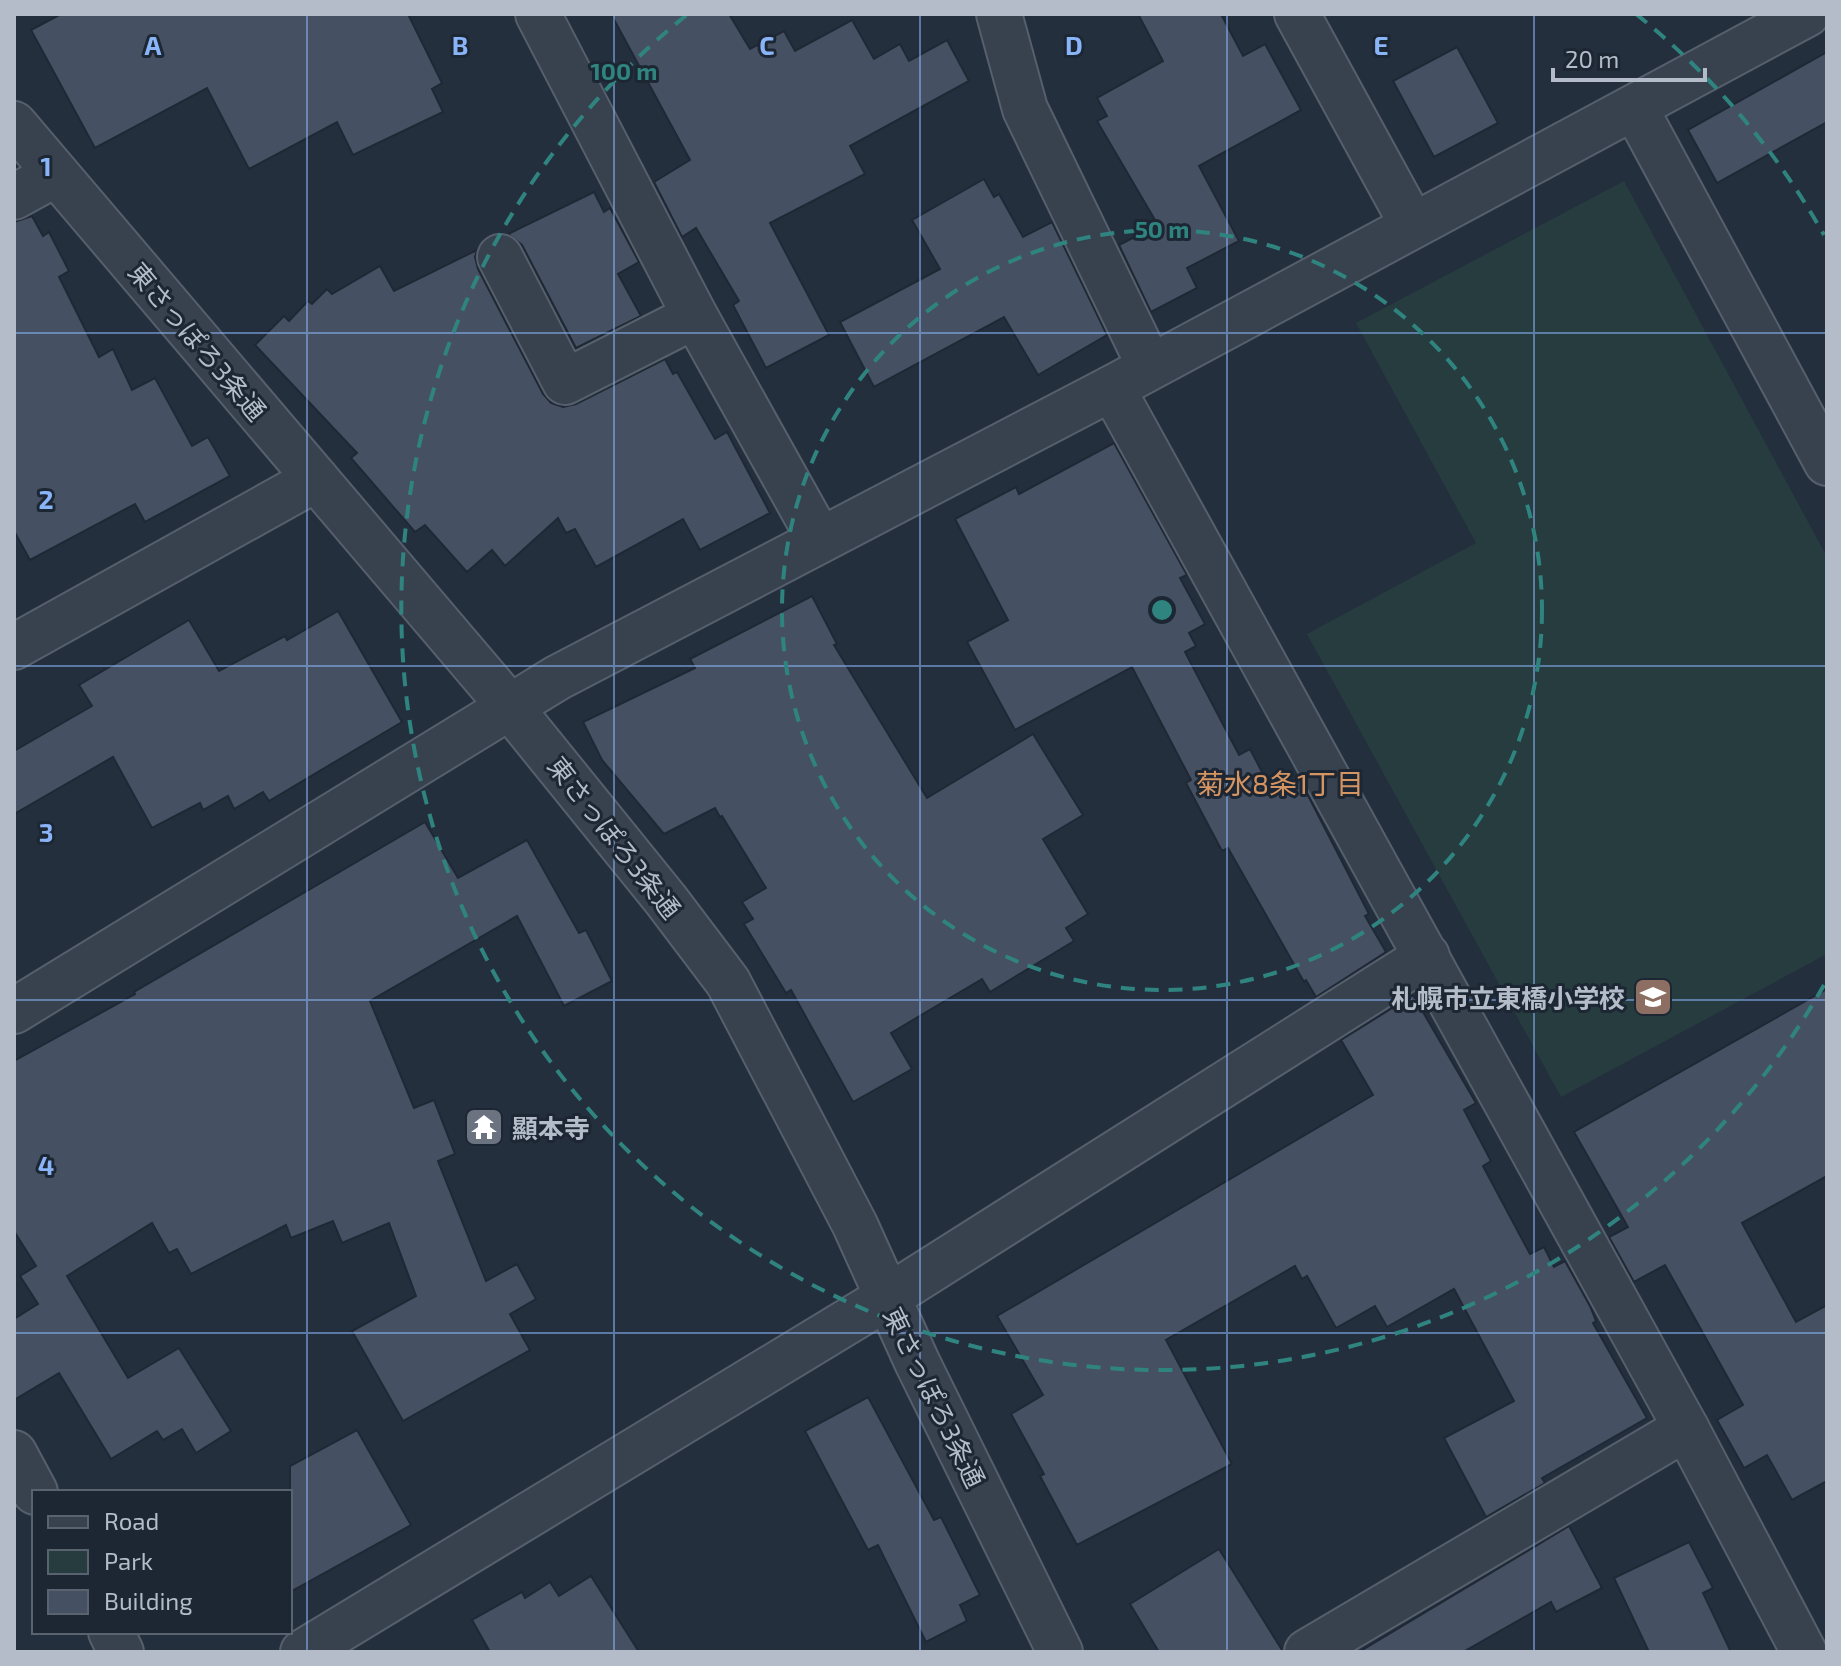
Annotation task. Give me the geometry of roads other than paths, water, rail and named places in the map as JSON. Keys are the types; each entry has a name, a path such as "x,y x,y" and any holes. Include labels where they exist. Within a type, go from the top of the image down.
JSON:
{"street":[{"path":"538,14 695,316 820,540"},
{"path":"999,14 1025,109 1150,367"},
{"path":"1297,14 1412,224"},
{"path":"14,1011 557,678 1112,388 1807,14"},
{"path":"1635,108 1827,463"},
{"name":"東さっぽろ3条通","path":"14,124 510,707 728,982 855,1225 1060,1652"},
{"path":"14,197 56,174"},
{"path":"500,257 565,382 695,316"},
{"path":"1112,388 1686,1428 1804,1652"},
{"path":"14,647 316,479"},
{"path":"303,1652 888,1297 1427,956"},
{"path":"1307,1652 1686,1428"},
{"path":"14,1453 34,1490"},
{"path":"112,1634 121,1652"}],"place":[{"name":"札幌市立東橋小学校","path":"1653,997"},
{"name":"顯本寺","path":"484,1127"}],"district":[{"name":"菊水8条1丁目","path":"1280,783"}]}
